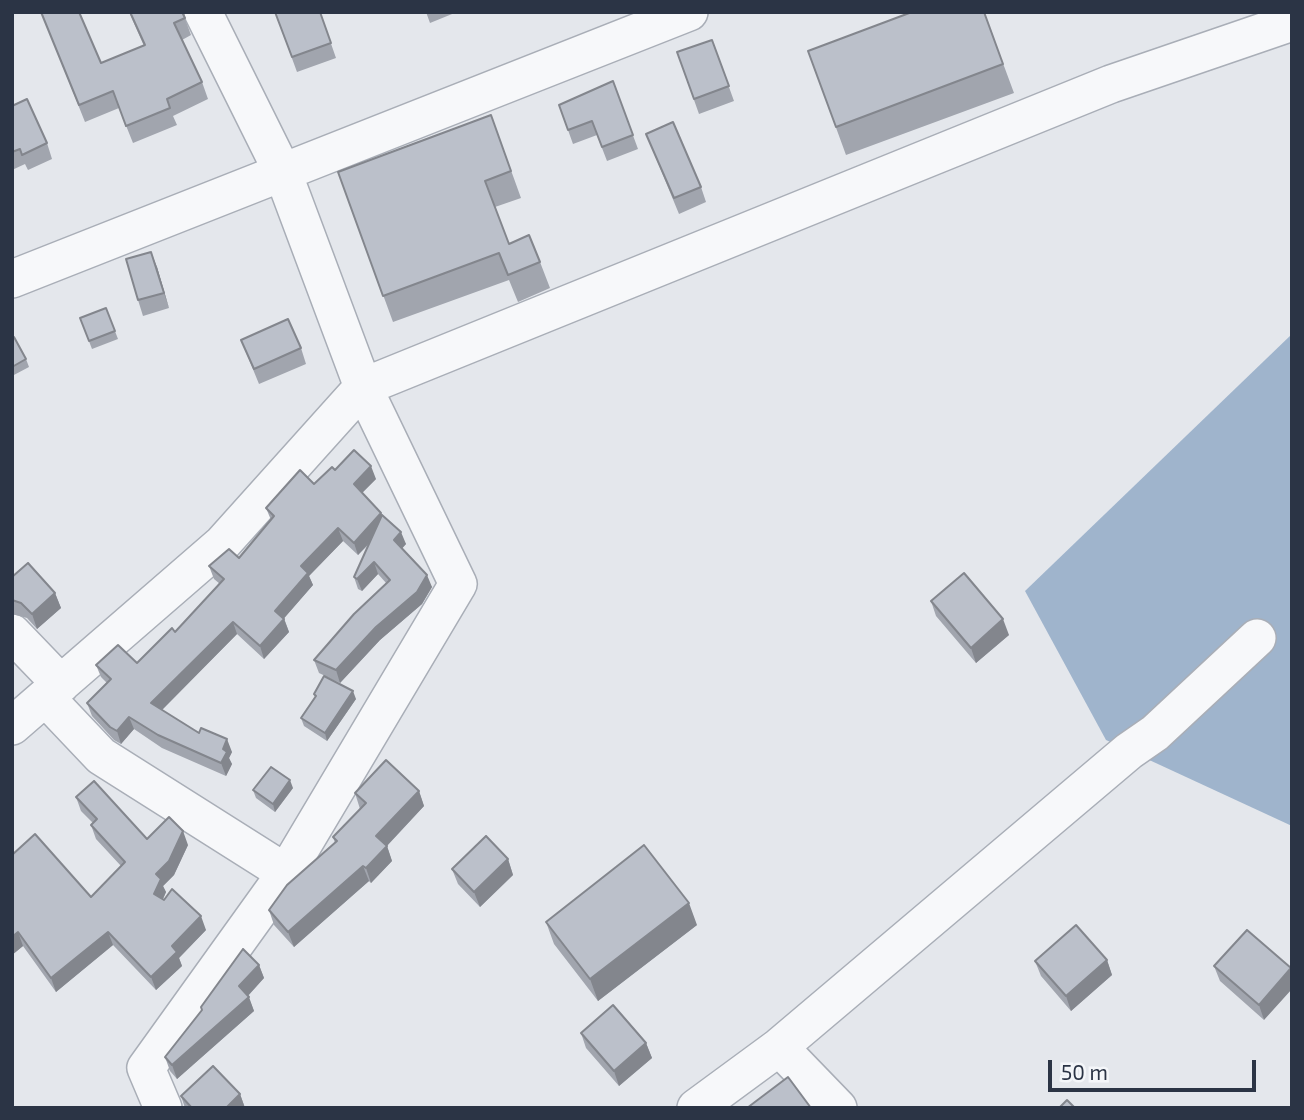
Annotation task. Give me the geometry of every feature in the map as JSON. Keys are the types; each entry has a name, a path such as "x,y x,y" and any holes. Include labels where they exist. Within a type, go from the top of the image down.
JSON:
{"street":[{"path":"163,1108 146,1068 286,873 458,584 363,387 283,173 203,12"},
{"path":"12,279 689,12"},
{"path":"12,726 222,544 363,387 1111,84 1292,22"},
{"path":"12,633 101,756 286,873"},
{"path":"696,1108 779,1047 1129,751 1156,733 1256,638"},
{"path":"779,1047 838,1108"}],"water":[{"path":"1292,334 1292,826 1106,740 1025,591"}],"building":[{"path":"41,12 79,12 101,63 145,45 130,12 182,12 185,18 174,23 202,82 167,99 170,108 126,126 113,91 79,105"},
{"path":"275,12 320,12 331,43 292,57"},
{"path":"912,12 984,12 1003,64 836,127 808,51"},
{"path":"712,40 729,86 694,99 677,52"},
{"path":"613,81 633,135 602,147 592,121 568,130 559,105"},
{"path":"27,99 47,143 22,155 20,149 12,152 12,106"},
{"path":"491,115 511,171 485,181 509,244 529,235 540,262 508,275 499,253 383,296 338,172"},
{"path":"673,122 701,187 674,198 646,134"},
{"path":"151,252 164,293 138,300 126,259"},
{"path":"106,308 115,331 89,341 80,318"},
{"path":"288,319 301,348 254,369 241,340"},
{"path":"14,337 26,359 12,367 12,338"},
{"path":"354,450 371,466 354,484 381,513 354,543 338,528 301,566 308,573 275,611 284,619 260,646 233,622 151,703 199,733 201,728 227,739 223,749 227,752 221,763 158,735 129,717 117,731 110,727 87,703 111,679 96,665 118,645 137,663 172,628 175,632 224,579 209,566 229,549 239,558 274,516 266,508 300,470 314,484 332,467 335,470"},
{"path":"382,515 401,532 394,540 427,575 417,592 376,627 336,670 314,660 354,614 390,580 374,562 357,579 354,577"},
{"path":"28,563 55,593 32,614 21,603 12,600 12,577"},
{"path":"964,573 1003,619 971,648 931,601"},
{"path":"324,676 353,691 325,733 301,718 316,696 314,694"},
{"path":"386,760 419,791 376,836 387,846 366,868 363,866 288,932 269,910 287,885 337,841 333,837 366,803 355,793"},
{"path":"271,767 290,780 273,804 253,790"},
{"path":"94,781 147,839 169,817 183,831 169,861 156,874 161,879 154,894 164,900 172,889 201,916 172,946 177,952 151,977 108,932 51,978 18,932 12,937 12,855 35,834 91,897 125,862 91,825 97,819 76,797"},
{"path":"486,836 508,859 474,892 452,869"},
{"path":"644,845 689,903 590,979 546,922"},
{"path":"1076,925 1107,960 1066,996 1035,961"},
{"path":"1247,930 1291,968 1259,1005 1214,966"},
{"path":"243,949 259,965 239,986 249,997 172,1065 165,1057 202,1010 201,1007"},
{"path":"613,1005 646,1043 614,1071 581,1033"},
{"path":"213,1066 240,1094 226,1108 192,1108 181,1096"},
{"path":"788,1077 811,1108 747,1108"},
{"path":"1067,1100 1075,1108 1059,1108"}]}
